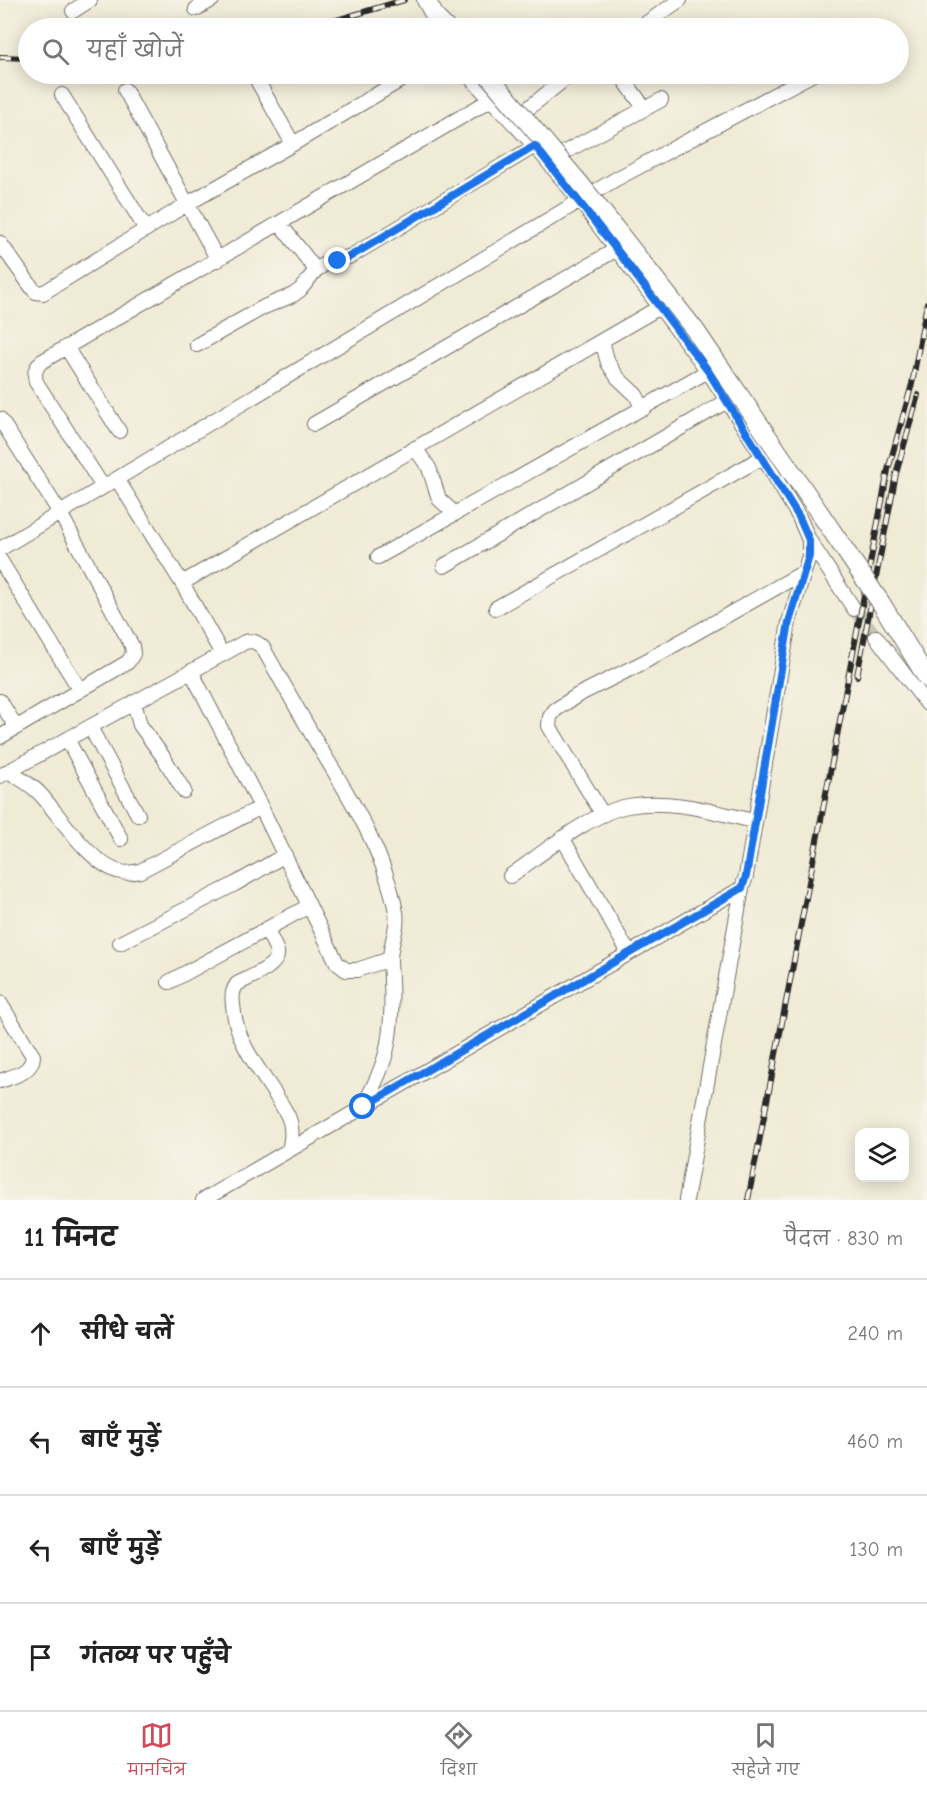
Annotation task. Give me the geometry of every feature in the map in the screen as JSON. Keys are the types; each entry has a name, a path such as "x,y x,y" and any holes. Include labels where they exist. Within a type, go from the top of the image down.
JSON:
{"main road":[{"path":"426,0 436,18"},
{"path":"496,84 589,194 695,330 880,603 924,685"}],"street":[{"path":"73,11 90,0"},
{"path":"196,9 212,0"},
{"path":"654,18 680,0"},
{"path":"259,84 293,144"},
{"path":"0,243 33,289 43,293 187,204 394,84"},
{"path":"477,84 535,146 580,201 708,371 799,517 809,540 854,609"},
{"path":"512,122 559,84"},
{"path":"627,84 645,109"},
{"path":"0,549 616,179 794,84"},
{"path":"125,90 218,260"},
{"path":"62,95 146,229"},
{"path":"103,487 36,382 34,374 41,363 492,99"},
{"path":"547,161 661,100"},
{"path":"196,345 271,304 293,295 316,270 325,264 351,256 535,146"},
{"path":"280,224 316,270"},
{"path":"314,424 616,249"},
{"path":"182,583 660,307"},
{"path":"602,341 608,363 618,378 636,395 643,409"},
{"path":"66,347 119,431"},
{"path":"378,557 708,371"},
{"path":"444,566 727,401"},
{"path":"0,419 60,513 132,646 133,654 129,662 0,737"},
{"path":"415,448 429,468 439,498 455,514"},
{"path":"496,608 762,457"},
{"path":"117,479 182,583 222,654"},
{"path":"686,1200 746,876 789,622 809,556 809,540"},
{"path":"0,560 80,690"},
{"path":"603,815 549,726 550,717 555,710 578,695 644,662 804,572"},
{"path":"876,636 924,685 927,704"},
{"path":"4,774 245,642 251,640 258,643 348,794 368,832 386,875 396,914 396,929 390,959 392,994 386,1053 378,1077 363,1107"},
{"path":"191,671 337,963 346,970 357,970 390,959"},
{"path":"0,701 16,727"},
{"path":"134,702 140,725 184,791"},
{"path":"90,727 138,815"},
{"path":"67,739 121,839"},
{"path":"4,774 32,786 68,829 92,853 110,868 123,873 140,871 261,807"},
{"path":"510,876 563,839 603,815 627,806 659,804 754,821"},
{"path":"563,839 629,953"},
{"path":"120,943 235,884 285,855"},
{"path":"204,1200 742,888"},
{"path":"169,982 309,906"},
{"path":"266,929 277,951 277,958 269,967 237,984 234,988 232,994 234,1020 240,1038 288,1116 292,1126 289,1150"},
{"path":"0,1003 33,1056 33,1062 30,1067 0,1081"}],"tunnel":[{"path":"854,609 876,637"}],"railway":[{"path":"344,18 404,0"},
{"path":"0,57 18,58"},
{"path":"748,1200 888,470 912,384 927,303"},
{"path":"857,676 896,474 918,395"}],"route":[{"path":"338,261 351,256 535,146 580,201 708,371 799,517 809,540 809,556 789,622 746,876 742,888 363,1107"}]}
